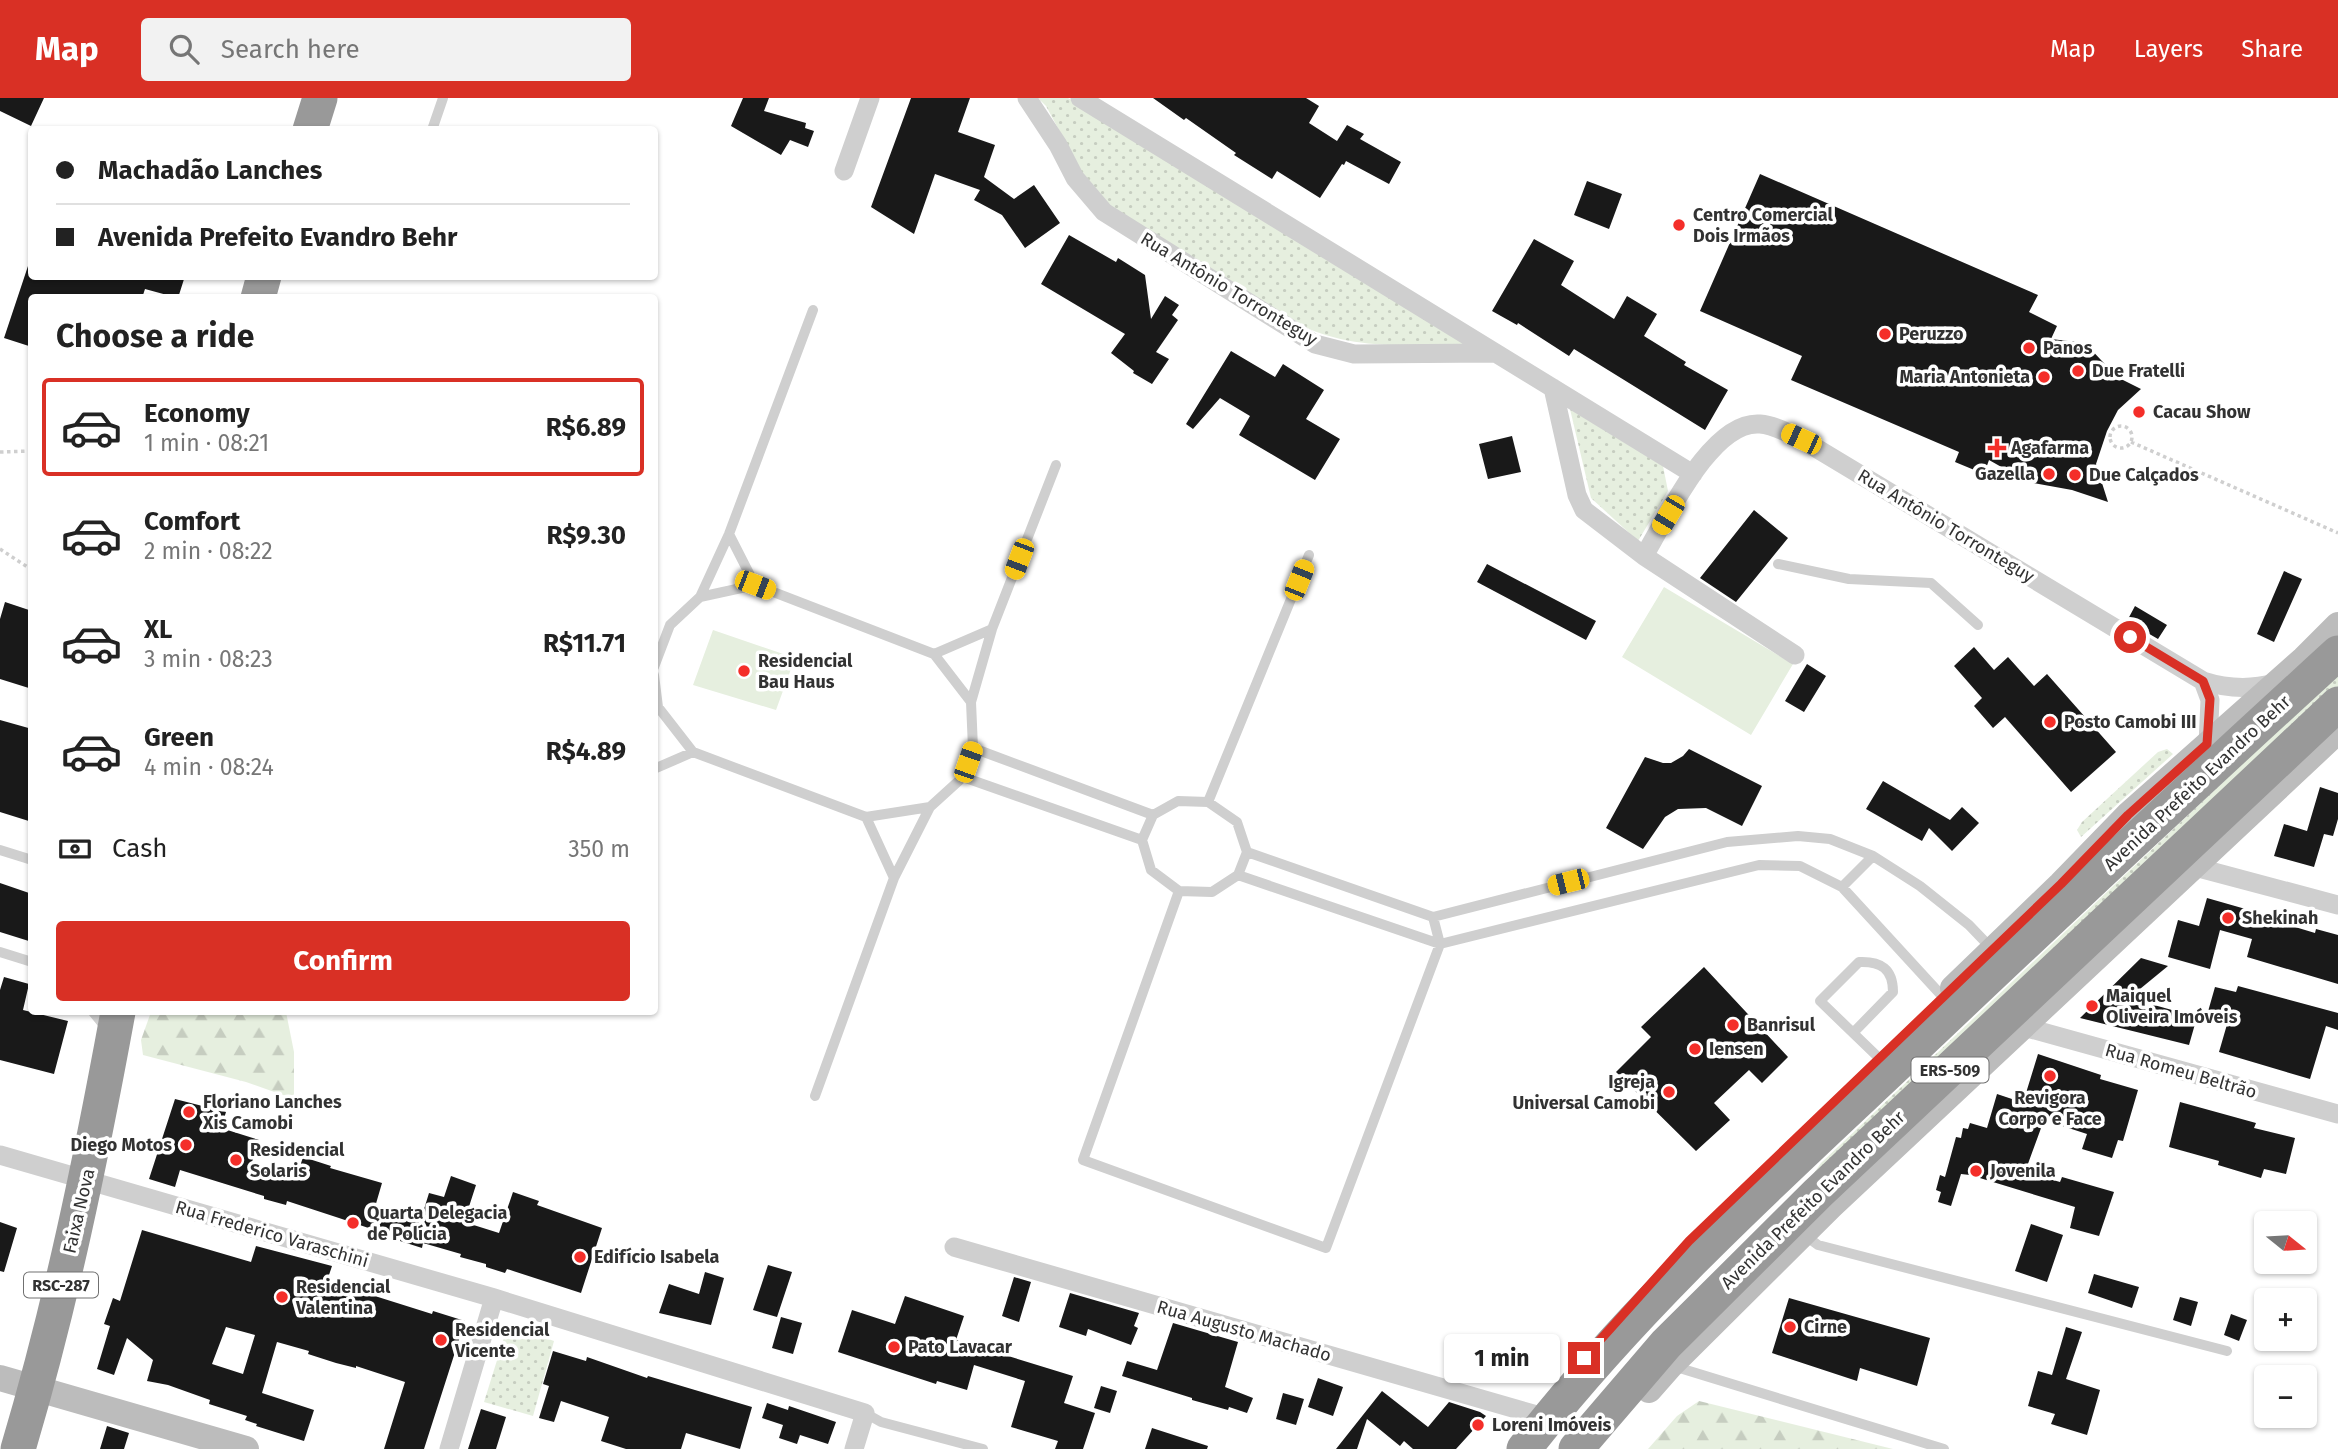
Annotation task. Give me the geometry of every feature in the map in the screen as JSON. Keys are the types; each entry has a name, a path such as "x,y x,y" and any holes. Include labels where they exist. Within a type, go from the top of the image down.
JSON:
{"highway":[{"path":"311,126 320,98"},
{"name":"Avenida Prefeito Evandro Behr","path":"1524,1449 1603,1355 1675,1278 1892,1057 2338,653"},
{"name":"Avenida Prefeito Evandro Behr","path":"1576,1449 1671,1356 1818,1193 2338,704"},
{"name":"ERS-509","path":"1892,1057 1993,949"},
{"name":"Faixa Nova","path":"18,1449 36,1389 87,1181 108,1020"},
{"name":"ERS-509","path":"1671,1356 1662,1320 1675,1278"}],"main road":[{"name":"Avenida Prefeito Evandro Behr","path":"1507,1449 1533,1414 1689,1241 1892,1057 1943,997 2061,884 2128,815 2338,625"},
{"name":"Avenida Prefeito Evandro Behr","path":"1598,1449 1671,1356 2338,731"},
{"path":"0,1378 246,1449"}],"street":[{"path":"844,171 870,98"},
{"name":"Rua Antônio Torronteguy","path":"1027,98 1052,135 1075,178 1104,212 1315,344 1354,354 1497,353"},
{"path":"1080,98 1693,474"},
{"path":"1553,388 1577,495 1584,509 1644,556 1796,655"},
{"name":"Rua Antônio Torronteguy","path":"1644,556 1693,474 1722,439 1745,426 1760,424 1801,439 2203,681 2233,688 2260,687 2276,683"},
{"path":"2203,681 2210,699 2207,744"},
{"path":"2195,867 2338,905"},
{"name":"Rua Romeu Beltrão","path":"2024,1027 2338,1114"},
{"name":"Rua Frederico Varaschini","path":"0,1155 494,1298 865,1413"},
{"name":"Rua Augusto Machado","path":"954,1247 1533,1414"},
{"path":"449,1449 494,1298"},
{"path":"854,1449 865,1413"}],"lane":[{"path":"433,126 443,98"},
{"path":"658,656 670,625 700,597 729,534 813,310"},
{"path":"815,1096 894,878 930,807 963,777 973,748 971,702 992,629 1056,465"},
{"path":"729,534 755,585"},
{"path":"1208,802 1309,555"},
{"path":"1779,564 1849,579 1931,583 1978,625"},
{"path":"700,597 755,585 934,654 971,702"},
{"path":"934,654 992,629"},
{"path":"658,707 693,752 866,817 930,807"},
{"path":"973,748 1153,814"},
{"path":"658,767 693,752"},
{"path":"963,777 1142,839"},
{"path":"1178,801 1208,802 1237,822 1247,852 1238,875 1212,892 1179,891 1151,870 1142,839 1153,814 1178,801"},
{"path":"866,817 894,878"},
{"path":"1247,852 1433,917 1727,842 1798,836 1830,839 1873,856 1930,894 1969,925 1993,949"},
{"path":"0,850 28,859"},
{"path":"1842,887 1873,856"},
{"path":"1238,875 1440,944 1759,865 1800,866 1842,887 1943,997"},
{"path":"1179,891 1083,1160 1326,1248 1440,944 1433,917"},
{"path":"0,952 28,961"},
{"path":"1853,1033 1893,992 1893,979 1885,968 1873,962 1859,962 1820,1001 1853,1033 1892,1057"},
{"path":"1803,1234 1818,1245 2227,1351"},
{"path":"1671,1356 1944,1449"},
{"path":"865,1413 881,1422 983,1449"}],"path":[{"path":"2117,427 2125,427 2131,433 2131,442 2125,447 2117,447 2111,441 2109,432 2117,427"},
{"path":"2131,442 2338,533"},
{"path":"0,452 28,451"},
{"path":"0,549 28,567"}],"green space":[{"path":"1038,98 1068,98 1467,345 1367,343 1328,336 1309,329 1116,211 1087,182 1046,106"},
{"path":"1570,409 1663,466 1668,491 1638,541 1591,498"},
{"path":"1664,587 1793,664 1751,735 1622,657"},
{"name":"Residencial Bau Haus","path":"713,630 795,658 776,710 693,685"},
{"path":"2338,673 2338,690 1790,1207 1821,1163"},
{"path":"2167,749 2173,754 2081,837 2077,830 2082,822 2158,752"},
{"path":"150,1015 287,1015 294,1052 294,1099 246,1082 143,1055 141,1040"},
{"path":"508,1325 554,1341 533,1416 484,1402"},
{"path":"1699,1401 1893,1449 1648,1449 1677,1416"}],"building":[{"path":"0,98 44,98 31,126 0,111"},
{"path":"743,98 769,98 764,111 806,123 805,128 814,131 808,147 790,140 781,155 731,126"},
{"path":"911,98 970,98 958,132 995,145 984,177 1014,199 1034,185 1060,223 1025,248 1002,215 974,200 980,190 935,174 914,234 871,207"},
{"path":"1153,98 1306,98 1319,106 1309,123 1337,141 1347,125 1364,134 1360,139 1401,162 1389,184 1346,161 1320,198 1277,171 1272,179"},
{"name":"Peruzzo","path":"1760,174 2038,295 2029,312 2057,326 2051,339 2085,343 2117,377 2141,389 2118,410 2107,431 2096,464 2108,502 2072,490 2028,482 1989,460 1984,474 1955,462 1959,452 1791,380 1802,356 1700,311"},
{"path":"1587,181 1622,194 1609,229 1574,215"},
{"path":"1069,235 1116,262 1118,258 1145,275 1151,319 1165,296 1179,305 1172,315 1178,320 1156,352 1169,359 1152,384 1133,373 1134,371 1111,353 1125,334 1041,284"},
{"path":"1534,239 1574,261 1561,285 1614,319 1627,296 1657,314 1644,336 1686,362 1684,365 1728,390 1705,430 1574,349 1569,356 1518,323 1517,325 1492,311"},
{"path":"28,266 28,280 184,280 179,294 163,294 145,289 143,294 28,294 28,346 4,338"},
{"path":"1231,351 1275,377 1283,364 1324,390 1306,419 1340,439 1315,480 1239,435 1250,416 1220,398 1193,429 1186,424"},
{"path":"1512,436 1521,472 1488,479 1479,444"},
{"path":"1754,510 1788,538 1736,602 1700,578"},
{"path":"1487,564 1596,621 1586,640 1477,582"},
{"path":"2284,571 2302,579 2274,642 2257,634"},
{"path":"5,602 28,610 28,688 0,679 0,619"},
{"path":"2135,606 2167,625 2158,639 2127,621"},
{"name":"Posto Camobi III","path":"1974,647 1994,670 2008,657 2034,686 2047,674 2116,752 2071,792 2005,717 1993,728 1974,706 1982,698 1954,666"},
{"path":"1807,664 1826,676 1804,712 1785,701"},
{"path":"0,720 28,728 28,821 0,812"},
{"path":"1689,749 1762,786 1742,826 1706,808 1678,809 1665,817 1643,849 1606,828 1645,757 1671,763"},
{"path":"1883,781 1950,820 1962,807 1979,823 1952,851 1929,828 1922,841 1866,809"},
{"path":"2320,787 2338,793 2338,819 2333,836 2324,834 2314,867 2274,856 2284,824 2307,831"},
{"path":"0,883 28,893 28,941 0,932"},
{"path":"2207,898 2315,933 2316,929 2338,935 2338,984 2247,957 2252,939 2220,930 2210,969 2168,957 2178,920 2199,926"},
{"path":"2141,958 2168,966 2129,998 2197,1017 2189,1045 2080,1018"},
{"path":"1704,967 1788,1057 1762,1083 1749,1070 1714,1103 1730,1120 1696,1151 1616,1072 1651,1037 1641,1027"},
{"path":"4,977 28,984 23,1010 28,1011 28,1015 43,1015 68,1021 54,1074 0,1060 0,990"},
{"path":"2238,986 2338,1013 2338,1030 2326,1026 2310,1079 2219,1052 2228,1021 2207,1015 2215,987 2236,992"},
{"path":"2038,1054 2101,1075 2100,1079 2138,1090 2123,1141 2118,1140 2112,1158 2082,1149 2087,1134 2044,1120 2025,1172 2060,1182 2062,1177 2114,1192 2099,1236 2070,1228 2075,1207 1970,1175 1961,1174 1951,1206 1938,1202 1941,1192 1936,1190 1940,1175 1945,1177 1956,1137 1961,1138 1963,1128 1968,1129 1970,1123 1987,1128 1997,1094 2015,1100 2017,1091 2026,1093"},
{"path":"175,1099 226,1112 221,1128 259,1140 252,1162 297,1176 303,1157 382,1183 375,1207 407,1217 421,1219 429,1193 444,1197 451,1176 476,1185 464,1222 499,1233 513,1192 539,1201 537,1205 602,1228 581,1293 507,1269 505,1273 486,1267 486,1264 460,1257 461,1254 423,1243 422,1248 287,1201 286,1205 264,1199 264,1196 180,1170 175,1187 149,1179"},
{"path":"2180,1102 2256,1123 2254,1128 2295,1138 2286,1174 2264,1169 2261,1178 2218,1165 2219,1161 2169,1147"},
{"path":"0,1222 17,1228 4,1272 0,1271"},
{"path":"2031,1224 2063,1235 2047,1282 2015,1271"},
{"path":"142,1230 251,1262 256,1246 332,1266 326,1284 465,1321 424,1449 384,1449 405,1382 356,1366 336,1363 308,1354 309,1351 277,1342 262,1393 314,1410 304,1441 256,1426 257,1424 245,1420 247,1416 209,1404 210,1400 168,1385 147,1381 153,1360 127,1338 114,1375 97,1369 110,1326 104,1324 113,1298 120,1301","holes":["226,1327 255,1335 243,1374 212,1364"]},
{"path":"768,1265 792,1272 777,1317 753,1310"},
{"path":"705,1272 724,1278 711,1325 659,1313 669,1284 699,1294"},
{"path":"2094,1274 2139,1287 2132,1308 2088,1293"},
{"path":"1014,1277 1031,1282 1019,1322 1002,1316"},
{"path":"1070,1293 1139,1313 1134,1326 1138,1328 1131,1345 1088,1329 1086,1336 1059,1327"},
{"path":"905,1296 964,1316 956,1340 1073,1376 1064,1403 1095,1413 1083,1449 1055,1449 1058,1441 1011,1427 1025,1381 974,1365 967,1390 937,1381 936,1384 838,1352 852,1310 895,1324"},
{"path":"2180,1297 2198,1302 2191,1326 2173,1320"},
{"path":"1789,1298 1930,1338 1917,1386 1860,1368 1857,1381 1772,1353"},
{"path":"2231,1314 2247,1320 2239,1341 2224,1335"},
{"path":"781,1317 802,1323 793,1354 772,1348"},
{"path":"1173,1323 1238,1342 1225,1387 1253,1398 1247,1413 1192,1400 1122,1376 1127,1361 1157,1370"},
{"path":"2066,1327 2082,1332 2066,1379 2100,1390 2087,1435 2051,1424 2055,1414 2028,1406 2038,1371 2052,1375"},
{"path":"553,1351 586,1361 587,1357 647,1378 648,1376 752,1407 740,1449 686,1433 681,1449 626,1449 601,1441 609,1417 561,1401 554,1422 539,1418 549,1386 543,1384"},
{"path":"1318,1378 1343,1387 1333,1416 1308,1407"},
{"path":"1101,1386 1117,1391 1110,1413 1094,1408"},
{"path":"1382,1391 1428,1427 1449,1402 1486,1416 1456,1449 1413,1449 1404,1441 1400,1446 1367,1419 1357,1449 1336,1449"},
{"path":"1283,1393 1304,1399 1296,1425 1276,1419"},
{"path":"767,1403 788,1410 789,1406 836,1422 828,1444 800,1435 797,1444 779,1438 783,1425 762,1418"},
{"path":"481,1409 506,1417 496,1449 468,1449"},
{"path":"107,1426 129,1433 124,1449 100,1449"},
{"path":"1152,1428 1208,1446 1207,1449 1145,1449"}],"place":[{"name":"Centro Comercial Dois Irmãos","path":"1679,225"},
{"name":"Peruzzo","path":"1885,334"},
{"name":"Panos","path":"2029,348"},
{"name":"Due Fratelli","path":"2078,371"},
{"name":"Maria Antonieta","path":"2044,377"},
{"name":"Cacau Show","path":"2139,412"},
{"name":"Agafarma","path":"1997,448"},
{"name":"Gazella","path":"2049,474"},
{"name":"Due Calçados","path":"2075,475"},
{"name":"Residencial Bau Haus","path":"744,671"},
{"name":"Posto Camobi III","path":"2050,722"},
{"name":"Shekinah","path":"2228,918"},
{"name":"Maiquel Oliveira Imóveis","path":"2092,1006"},
{"name":"Banrisul","path":"1733,1025"},
{"name":"Iensen","path":"1695,1049"},
{"name":"Revigora Corpo e Face","path":"2050,1076"},
{"name":"Igreja Universal Camobi","path":"1669,1092"},
{"name":"Floriano Lanches Xis Camobi","path":"189,1112"},
{"name":"Diego Motos","path":"186,1145"},
{"name":"Residencial Solaris","path":"236,1160"},
{"name":"Jovenila","path":"1976,1171"},
{"name":"Quarta Delegacia de Polícia","path":"353,1223"},
{"name":"Edifício Isabela","path":"580,1257"},
{"name":"Residencial Valentina","path":"282,1297"},
{"name":"Cirne","path":"1790,1327"},
{"name":"Residencial Vicente","path":"441,1340"},
{"name":"Pato Lavacar","path":"894,1347"},
{"name":"Loreni Imóveis","path":"1478,1425"}],"route":[{"path":"1584,1358 1689,1241 2061,884 2128,815 2207,744 2210,699 2203,681 2130,637"}]}
